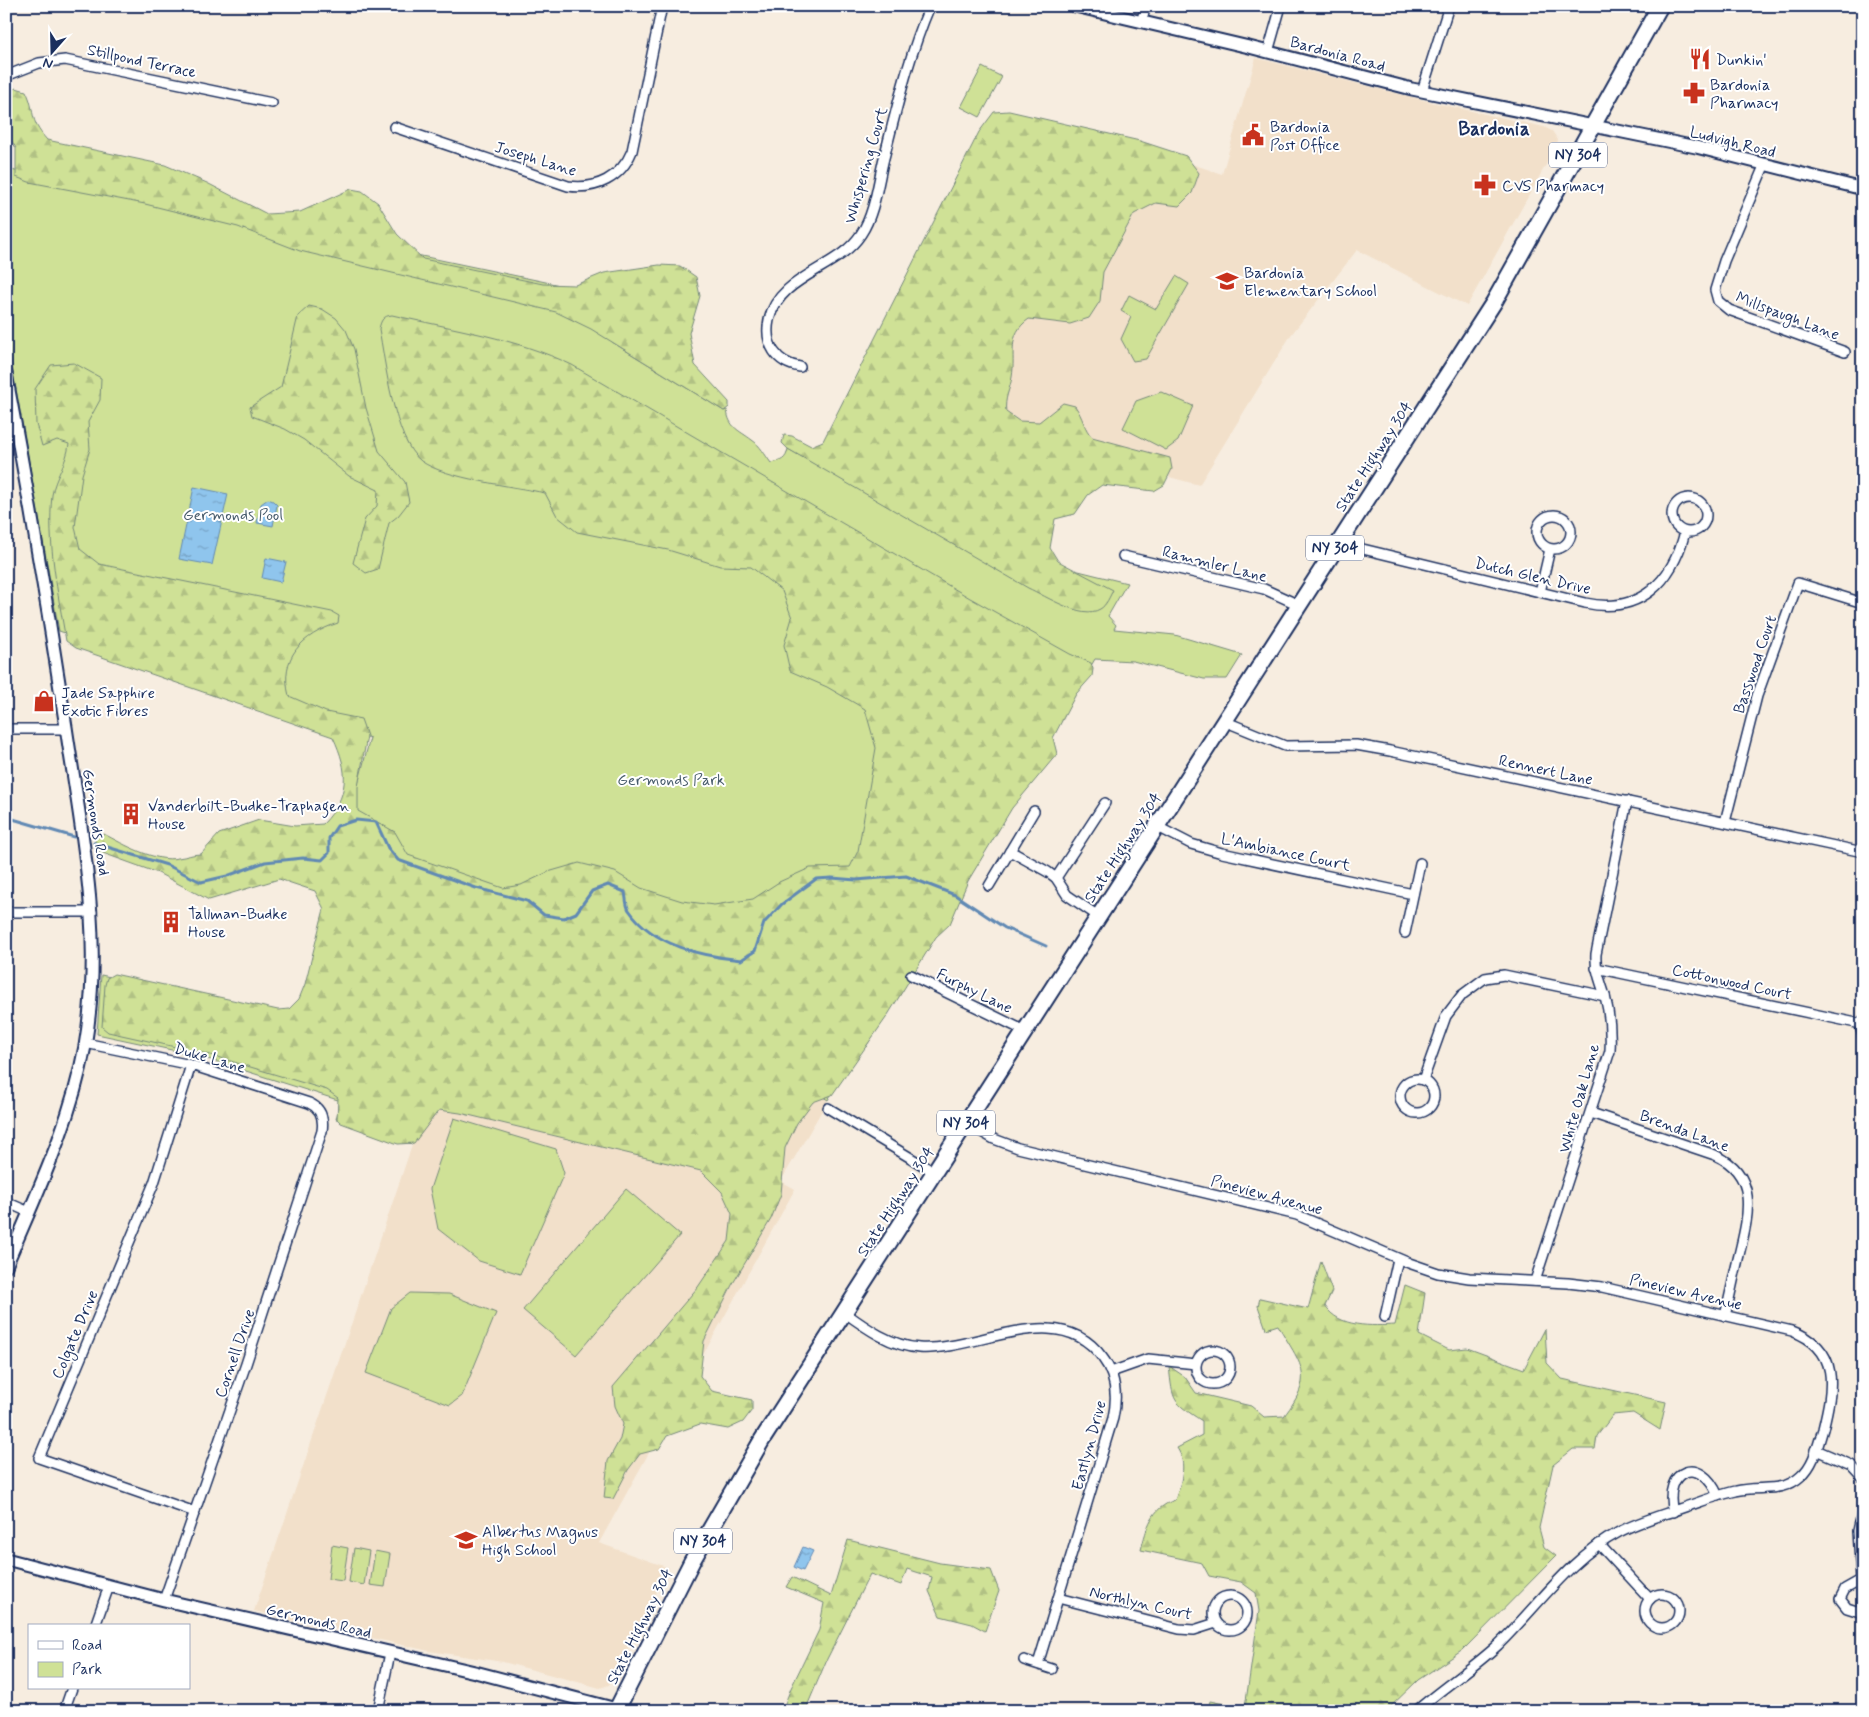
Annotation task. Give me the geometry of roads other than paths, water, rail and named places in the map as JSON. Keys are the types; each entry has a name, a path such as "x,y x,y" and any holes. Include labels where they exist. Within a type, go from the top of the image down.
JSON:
{"main road":[{"name":"State Highway 304","path":"619,1710 680,1584 762,1440 1494,302 1660,6"}],"street":[{"name":"Joseph Lane","path":"394,127 568,186 590,186 603,182 622,167 632,151 662,6"},
{"name":"Whispering Court","path":"800,367 782,360 771,346 768,333 771,313 788,289 845,251 862,234 871,210 908,69 930,6"},
{"name":"Bardonia Road","path":"1076,6 1422,91 1594,126"},
{"path":"1141,22 1146,6"},
{"path":"1268,52 1281,6"},
{"path":"1422,91 1449,6"},
{"name":"Stillpond Terrace","path":"6,76 48,61 74,61 272,103"},
{"name":"Ludvigh Road","path":"1594,126 1696,148 1863,189"},
{"name":"Millspaugh Lane","path":"1764,166 1724,261 1715,290 1718,302 1729,310 1844,352"},
{"name":"Germonds Road","path":"6,374 9,404 52,629 87,860 92,912 92,968 85,1043 78,1081 64,1125 6,1266"},
{"name":"Dutch Glen Drive","path":"1338,543 1540,592 1602,605 1621,604 1638,599 1659,584 1669,572 1680,552 1685,532"},
{"path":"1540,592 1550,549"},
{"name":"Rammler Lane","path":"1123,556 1264,589 1299,605"},
{"name":"Basswood Court","path":"1725,822 1757,696 1798,583 1863,603"},
{"name":"Rennert Lane","path":"1224,721 1285,746 1356,745 1863,852"},
{"path":"6,729 66,730"},
{"name":"White Oak Lane","path":"1535,1281 1610,1051 1611,1030 1605,996 1596,968 1598,937 1627,801"},
{"path":"1056,878 1105,803"},
{"path":"989,886 1034,811"},
{"name":"L'Ambiance Court","path":"1156,826 1191,844 1222,853 1413,894"},
{"path":"1010,851 1056,878 1067,895 1098,916"},
{"path":"1405,933 1420,863"},
{"path":"6,912 92,912"},
{"name":"Cottonwood Court","path":"1596,968 1862,1022 1863,1036"},
{"name":"Furphy Lane","path":"912,975 1025,1031"},
{"path":"1423,1080 1446,1016 1462,995 1485,978 1497,975 1510,976 1605,996"},
{"name":"Duke Lane","path":"85,1043 191,1065 309,1103 317,1107 321,1114"},
{"name":"Colgate Drive","path":"191,1065 154,1183 39,1458 194,1512"},
{"path":"828,1108 934,1172"},
{"name":"Cornell Drive","path":"164,1600 246,1364 322,1130 321,1114"},
{"name":"Brenda Lane","path":"1591,1114 1715,1155 1728,1162 1740,1173 1747,1193 1748,1214 1725,1316"},
{"name":"Pineview Avenue","path":"966,1123 994,1139 1018,1148 1297,1215 1398,1259 1438,1273 1458,1277 1535,1281 1611,1289 1792,1331 1812,1342 1821,1351 1829,1369 1832,1390 1816,1450 1804,1474 1791,1484 1776,1488 1741,1490 1630,1526 1599,1544 1574,1565 1489,1653 1416,1711"},
{"path":"6,1202 29,1212"},
{"path":"1385,1317 1398,1259"},
{"name":"Eastlyn Drive","path":"844,1312 888,1339 918,1348 935,1347 1033,1329 1058,1330 1088,1342 1100,1353 1111,1372 1116,1390 1115,1410 1038,1664"},
{"path":"1111,1372 1148,1359 1196,1364"},
{"path":"1816,1450 1851,1465 1863,1478"},
{"path":"1673,1512 1670,1498 1671,1488 1677,1478 1685,1473 1695,1472 1704,1474 1711,1482 1718,1496"},
{"path":"1861,1580 1845,1589 1840,1599 1847,1608 1863,1612 1858,1531 1863,1509"},
{"path":"1599,1544 1650,1599"},
{"name":"Germonds Road","path":"6,1559 164,1600 476,1672 619,1710"},
{"path":"96,1624 109,1586"},
{"name":"Northlyn Court","path":"1058,1598 1179,1629 1194,1630 1216,1623"},
{"path":"378,1711 390,1653"},
{"path":"1024,1660 1052,1668"},
{"path":"64,1711 71,1690"}],"water":[{"path":"194,487 228,494 212,565 179,559"},
{"path":"268,499 277,505 273,526 257,523 261,504"},
{"path":"266,558 286,562 281,582 262,578"},
{"path":"803,1547 813,1551 803,1571 794,1567"}],"waterway":[{"path":"6,817 74,837"},
{"path":"94,843 167,865 201,882 227,876 265,862 303,858 322,860 329,853 329,838 337,826 356,820 376,822 388,848 398,860 476,888 527,901 544,915 564,918 576,913 592,891 608,885 625,892 629,910 639,922 665,941 710,956 741,960 755,951 764,923 782,904 816,879 856,880 906,876 955,895 1005,928 1046,946"}],"place":[{"name":"Dunkin'","path":"1700,59"},
{"name":"Bardonia Pharmacy","path":"1694,93"},
{"name":"Bardonia Post Office","path":"1253,135"},
{"name":"CVS Pharmacy","path":"1485,185"},
{"name":"Bardonia Elementary School","path":"1227,281"},
{"name":"Jade Sapphire Exotic Fibres","path":"44,701"},
{"name":"Vanderbilt-Budke-Traphagen House","path":"131,814"},
{"name":"Tallman-Budke House","path":"171,922"},
{"name":"Albertus Magnus High School","path":"466,1540"}],"district":[{"name":"Bardonia","path":"1494,128"}],"park label":[{"name":"Germonds Pool","path":"233,514"},
{"name":"Germonds Park","path":"671,779"}]}
